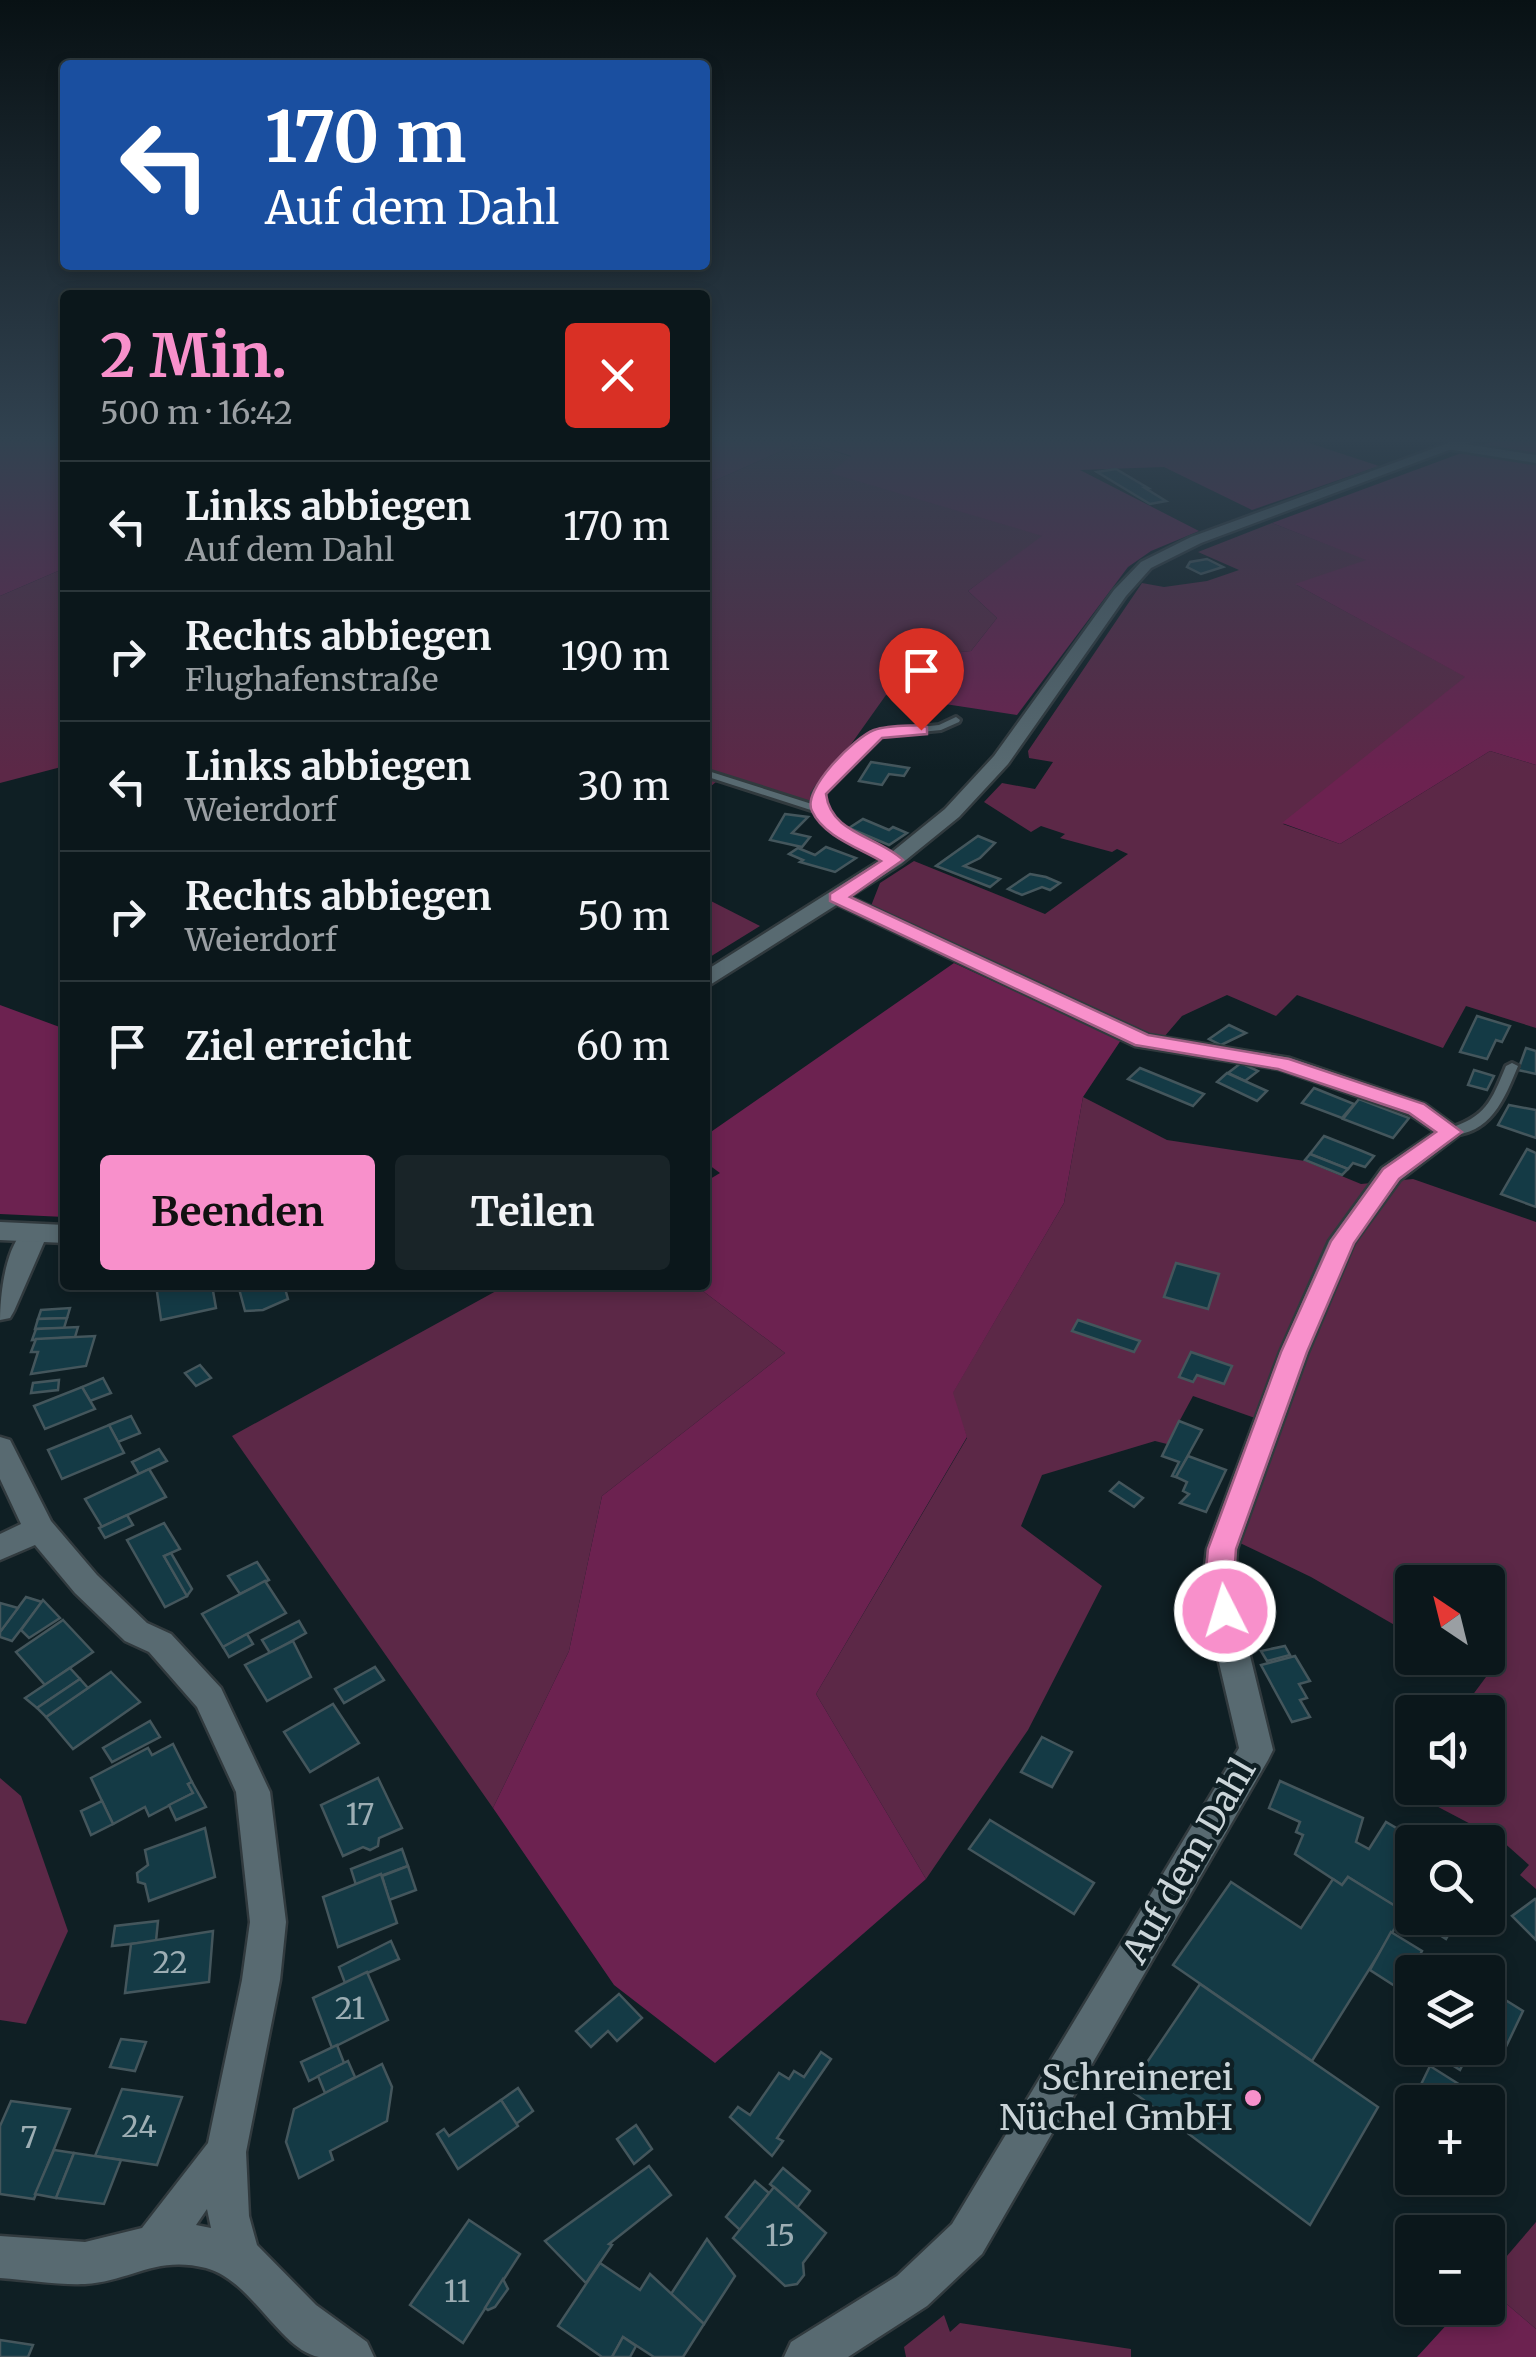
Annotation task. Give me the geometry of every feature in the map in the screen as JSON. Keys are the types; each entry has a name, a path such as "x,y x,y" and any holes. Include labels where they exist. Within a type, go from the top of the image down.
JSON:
{"street":[{"path":"710,978 936,829 986,778 1120,593 1146,565 1171,551"},
{"path":"836,898 1142,1040 1282,1064 1417,1109 1451,1132"},
{"name":"Auf dem Dahl","path":"806,2357 902,2302 946,2266 968,2239 1256,1750 1218,1590 1222,1549 1294,1352 1342,1241 1391,1174 1451,1132"},
{"path":"0,1231 60,1234"},
{"path":"0,1312 35,1233"},
{"path":"0,1448 40,1529 86,1584 136,1632 160,1644 209,1698 253,1792 268,1922 261,1980 226,2152 228,2216 239,2257 301,2320 352,2357"},
{"path":"0,1548 40,1529"},
{"path":"156,2243 226,2152"},
{"path":"0,2257 84,2263 124,2256 156,2243 200,2246 239,2257"}],"lane":[{"path":"820,810 818,794 824,783 877,734 931,729 956,720"},
{"path":"710,775 820,810 849,837 894,860"},
{"name":"Auf dem Dahl","path":"1451,1132 1479,1124 1491,1115 1512,1066"}],"shaded area":[{"path":"0,551 60,551 60,570 0,596"},
{"path":"710,551 1023,551 968,591 997,618 971,651 908,657 886,695 805,809 716,782 710,787"},
{"path":"1022,551 1151,551 1128,567 1017,715 886,695 908,656 971,651 997,618 968,591"},
{"path":"1343,551 1536,551 1536,765 1490,751 1340,844 1282,823 1465,677 1295,584 1366,560"},
{"path":"1345,551 1368,560 1297,585 1466,677 1283,824 1340,844 1490,751 1536,765 1536,1028 1466,1006 1443,1048 1297,995 1276,1016 1227,995 1182,1016 1164,1037 1134,1029 871,906 880,883 914,861 1045,914 1128,854 1060,838 1065,834 1041,826 1031,832 984,802 1002,783 1035,789 1053,762 1029,758 1028,751 1142,583 1164,587 1207,581 1239,570 1198,552"},
{"path":"60,570 60,767 0,783 0,596"},
{"path":"710,901 760,926 710,957"},
{"path":"954,963 1121,1040 1083,1097 1064,1203 953,1393 967,1437 816,1694 926,1879 715,2063 614,1985 493,1808 569,1651 602,1496 785,1353 702,1290 710,1290 710,1179 720,1173 710,1166 710,1133"},
{"path":"0,1005 60,1027 60,1217 0,1214"},
{"path":"1083,1097 1167,1140 1305,1161 1361,1184 1413,1179 1536,1222 1536,1889 1520,1875 1529,1865 1505,1844 1505,1825 1472,1825 1434,1805 1505,1805 1505,1695 1473,1695 1486,1677 1482,1675 1505,1675 1505,1565 1395,1565 1395,1625 1311,1577 1240,1543 1269,1423 1193,1396 1167,1444 1155,1441 1042,1475 1021,1526 1102,1586 1028,1730 926,1879 816,1694 967,1438 952,1394 1064,1203"},
{"path":"498,1290 702,1290 785,1353 602,1496 569,1651 493,1808 232,1436"},
{"path":"0,1778 21,1796 68,1931 26,2024 0,2020"},
{"path":"1536,2222 1536,2329 1505,2303 1505,2258"},
{"path":"1505,2303 1536,2329 1536,2357 1417,2357 1446,2325 1505,2325"},
{"path":"944,2315 950,2332 960,2323 1131,2349 1131,2357 906,2357 904,2347"}],"building":[{"path":"1207,559 1223,567 1201,574 1187,567 1190,562"},
{"path":"871,762 909,768 904,776 889,774 882,785 859,781"},
{"path":"785,814 808,817 792,833 810,837 802,847 770,840"},
{"path":"863,819 907,833 889,845 849,828"},
{"path":"978,836 995,843 980,858 964,866 1000,879 990,887 936,866"},
{"path":"826,847 856,858 835,872 800,862 803,860 789,854 798,848 815,855"},
{"path":"1030,874 1060,883 1050,890 1042,887 1022,895 1008,889"},
{"path":"1477,1016 1510,1026 1502,1042 1496,1040 1487,1059 1460,1052"},
{"path":"1229,1025 1246,1033 1221,1045 1209,1039"},
{"path":"1526,1048 1536,1051 1536,1074 1518,1070"},
{"path":"1241,1063 1258,1071 1245,1081 1228,1073"},
{"path":"1140,1068 1204,1094 1193,1106 1128,1079"},
{"path":"1474,1070 1494,1076 1487,1090 1468,1085"},
{"path":"1227,1073 1267,1091 1257,1101 1217,1082"},
{"path":"1314,1088 1354,1104 1342,1118 1302,1103"},
{"path":"1359,1099 1409,1118 1393,1138 1343,1119"},
{"path":"1509,1105 1536,1110 1536,1138 1498,1125"},
{"path":"1324,1136 1374,1156 1365,1167 1353,1163 1348,1169 1310,1154"},
{"path":"1527,1149 1536,1153 1536,1207 1501,1194"},
{"path":"1310,1154 1348,1169 1342,1175 1305,1160"},
{"path":"1176,1263 1219,1274 1208,1309 1164,1297"},
{"path":"157,1290 213,1290 216,1308 161,1320"},
{"path":"239,1290 285,1290 288,1299 263,1310 245,1311"},
{"path":"70,1308 67,1318 38,1319 41,1310"},
{"path":"67,1318 64,1328 35,1329 38,1319"},
{"path":"1078,1320 1140,1341 1134,1352 1072,1331"},
{"path":"78,1327 75,1337 32,1340 36,1329"},
{"path":"95,1336 86,1366 31,1374 38,1352 31,1352 36,1339"},
{"path":"1191,1352 1232,1366 1224,1384 1197,1375 1193,1382 1179,1377"},
{"path":"200,1365 211,1378 196,1386 185,1373"},
{"path":"103,1378 111,1393 90,1401 82,1387"},
{"path":"59,1380 58,1390 31,1393 33,1383"},
{"path":"82,1387 95,1409 45,1429 34,1406"},
{"path":"131,1416 140,1433 118,1442 109,1425"},
{"path":"1179,1421 1202,1430 1176,1477 1172,1476 1179,1462 1162,1456"},
{"path":"109,1425 124,1453 62,1479 48,1450"},
{"path":"159,1449 167,1461 139,1474 132,1462"},
{"path":"1188,1456 1226,1470 1206,1512 1180,1503 1189,1494 1183,1491 1187,1482 1176,1477"},
{"path":"149,1469 166,1497 102,1527 85,1499"},
{"path":"1119,1482 1143,1498 1134,1507 1110,1491"},
{"path":"127,1515 133,1525 105,1538 99,1528"},
{"path":"164,1523 180,1549 164,1556 187,1596 165,1607 127,1540"},
{"path":"171,1553 192,1589 187,1596 164,1556"},
{"path":"257,1562 269,1580 240,1594 228,1576"},
{"path":"265,1581 286,1613 223,1647 202,1614"},
{"path":"26,1597 42,1602 12,1641 0,1637 0,1632"},
{"path":"43,1600 60,1618 29,1638 21,1630"},
{"path":"0,1603 18,1608 0,1632"},
{"path":"63,1620 93,1652 45,1685 16,1652"},
{"path":"299,1621 306,1633 270,1653 262,1640"},
{"path":"247,1634 253,1644 229,1657 223,1647"},
{"path":"293,1641 311,1677 267,1701 245,1665"},
{"path":"1285,1646 1290,1655 1267,1661 1261,1651"},
{"path":"1295,1656 1310,1681 1299,1684 1307,1698 1300,1700 1310,1717 1292,1722 1261,1665"},
{"path":"375,1667 384,1680 344,1703 335,1689"},
{"path":"70,1668 80,1679 37,1708 25,1698"},
{"path":"111,1672 140,1702 73,1749 46,1717"},
{"path":"80,1679 88,1688 46,1717 37,1708"},
{"path":"333,1704 359,1743 310,1772 284,1732"},
{"path":"150,1721 160,1737 112,1762 103,1748"},
{"path":"1042,1737 1072,1752 1052,1787 1021,1772"},
{"path":"173,1744 192,1782 188,1784 193,1793 149,1816 145,1807 113,1824 91,1778 148,1748 152,1755"},
{"path":"378,1778 402,1828 379,1838 378,1846 370,1850 363,1847 343,1856 321,1805"},
{"path":"1280,1781 1363,1818 1356,1842 1369,1849 1386,1822 1395,1827 1395,1906 1348,1877 1342,1885 1295,1854 1303,1835 1296,1832 1300,1822 1269,1808"},
{"path":"192,1782 206,1807 176,1820 169,1805 193,1793 188,1784"},
{"path":"102,1801 113,1824 91,1835 81,1811"},
{"path":"990,1820 1094,1883 1074,1914 969,1849"},
{"path":"205,1828 215,1877 149,1901 145,1884 138,1882 137,1873 148,1865 145,1850"},
{"path":"402,1849 408,1866 356,1885 351,1869"},
{"path":"408,1866 416,1890 389,1900 382,1876"},
{"path":"381,1874 397,1923 338,1947 323,1897"},
{"path":"1348,1877 1395,1906 1395,1928 1312,2061 1173,1965 1231,1882 1301,1928 1333,1879 1342,1885"},
{"path":"1536,1900 1536,1940 1512,1916"},
{"path":"158,1921 156,1941 112,1946 115,1926"},
{"path":"213,1931 209,1982 125,1993 131,1944"},
{"path":"1391,1932 1422,1951 1420,1955 1395,1955 1395,1986 1370,1970"},
{"path":"391,1941 399,1959 345,1983 339,1967"},
{"path":"367,1972 388,2020 332,2048 313,1998"},
{"name":"Schreinerei Nüchel GmbH","path":"1200,1984 1378,2107 1310,2225 1129,2089"},
{"path":"619,1994 642,2018 617,2041 608,2031 591,2047 576,2031"},
{"path":"1505,2000 1523,2011 1505,2049"},
{"path":"121,2039 146,2042 135,2071 110,2067"},
{"path":"337,2045 344,2063 309,2081 301,2062"},
{"path":"821,2052 831,2059 777,2138 783,2141 772,2156 730,2117 738,2107 750,2115 779,2073 789,2079 794,2071 804,2077"},
{"path":"348,2061 355,2077 325,2093 318,2076"},
{"path":"382,2064 392,2087 387,2121 330,2151 333,2160 299,2178 286,2142 294,2109"},
{"path":"1430,2066 1460,2085 1421,2085"},
{"path":"518,2088 533,2111 516,2124 501,2100"},
{"path":"122,2089 182,2097 157,2165 95,2156"},
{"path":"501,2100 518,2126 458,2169 437,2134 444,2129 449,2136"},
{"path":"11,2101 70,2109 34,2199 0,2194 0,2126"},
{"path":"636,2125 652,2149 634,2164 617,2139"},
{"path":"54,2150 74,2153 56,2198 35,2194"},
{"path":"74,2153 121,2160 104,2204 56,2198"},
{"path":"649,2166 671,2195 609,2244 612,2245 586,2283 545,2241"},
{"path":"783,2168 810,2191 797,2208 770,2184"},
{"path":"755,2181 769,2193 740,2230 726,2217"},
{"path":"774,2187 826,2233 803,2263 804,2275 797,2284 785,2286 733,2238"},
{"path":"469,2220 520,2254 463,2343 410,2305"},
{"path":"707,2239 735,2276 704,2324 671,2294"},
{"path":"600,2263 640,2290 650,2274 704,2324 683,2357 654,2357 623,2337 612,2357 602,2357 558,2326"},
{"path":"503,2279 508,2289 488,2310 485,2308"},
{"path":"623,2337 636,2346 630,2357 612,2357"},
{"path":"0,2340 33,2345 28,2357 0,2357"}],"place":[{"name":"Schreinerei Nüchel GmbH","path":"1253,2098"}],"route":[{"path":"921,730 877,734 824,783 818,794 820,810 836,828 894,860 836,898 1142,1040 1282,1064 1417,1109 1451,1132 1391,1174 1342,1241 1294,1352 1222,1549 1218,1590 1225,1611"}]}
